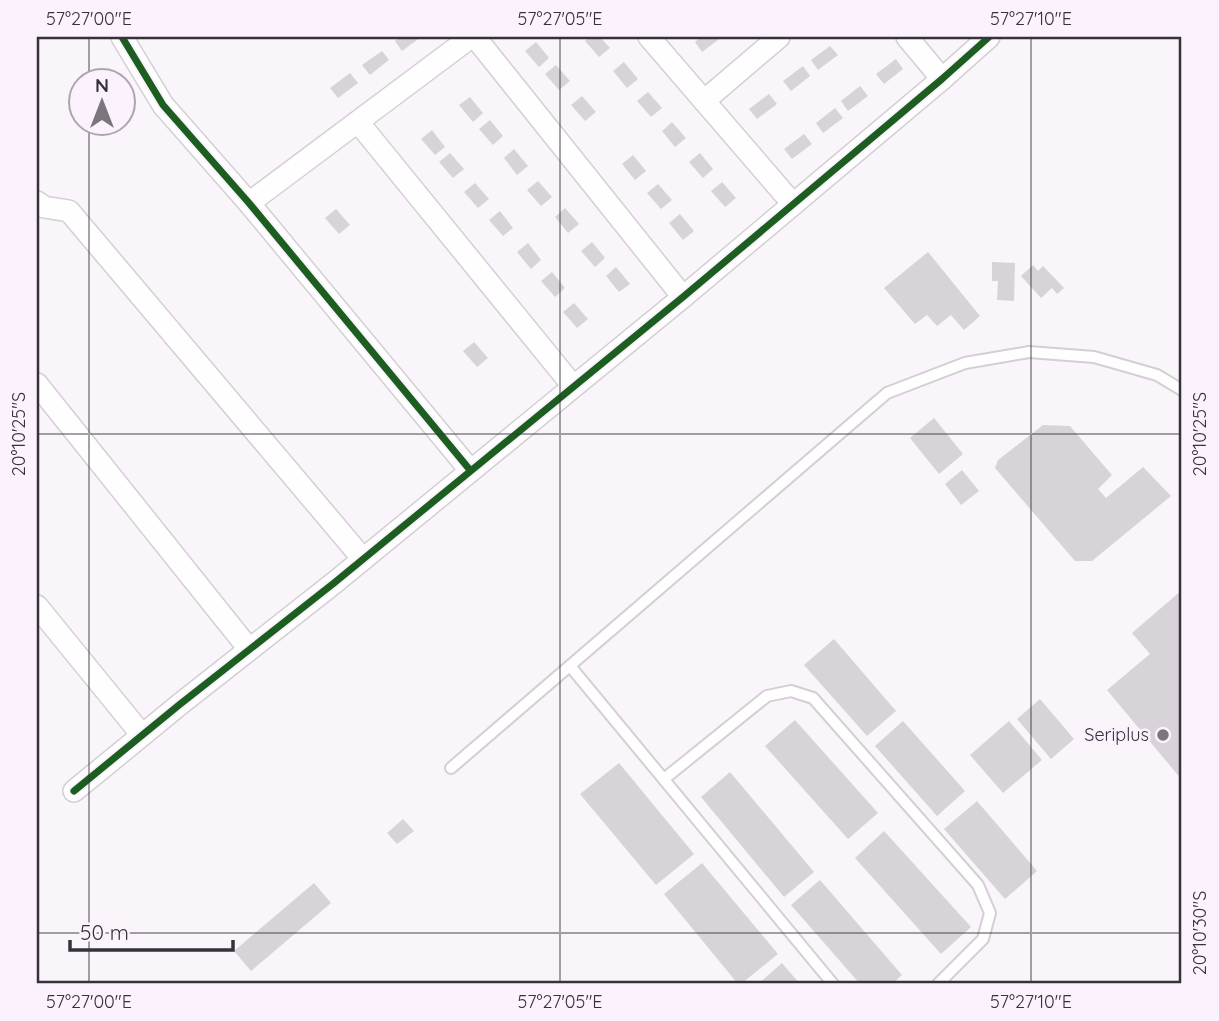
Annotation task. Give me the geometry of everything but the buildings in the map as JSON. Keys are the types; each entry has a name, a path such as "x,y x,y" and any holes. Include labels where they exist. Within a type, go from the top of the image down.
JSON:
{"street":[{"path":"122,37 163,105 249,202 470,470"},
{"path":"249,202 473,37 683,297"},
{"path":"649,37 793,204"},
{"path":"704,101 779,37"},
{"path":"908,37 942,79"},
{"path":"74,791 683,297 989,37"},
{"path":"358,122 573,386"},
{"path":"39,209 69,211 363,559"},
{"path":"37,384 249,649"},
{"path":"37,606 142,735"}],"lane":[{"path":"451,768 887,393 965,363 1029,352 1094,357 1157,375 1182,390"},
{"path":"570,666 833,984"},
{"path":"664,779 767,696 792,691 813,698 978,886 990,913 984,939 939,984"}],"cycle path":[{"path":"122,37 163,105 249,203 470,470"},
{"path":"74,791 334,583 683,297 989,37"}],"place":[{"name":"Seriplus","path":"1163,735"}]}
